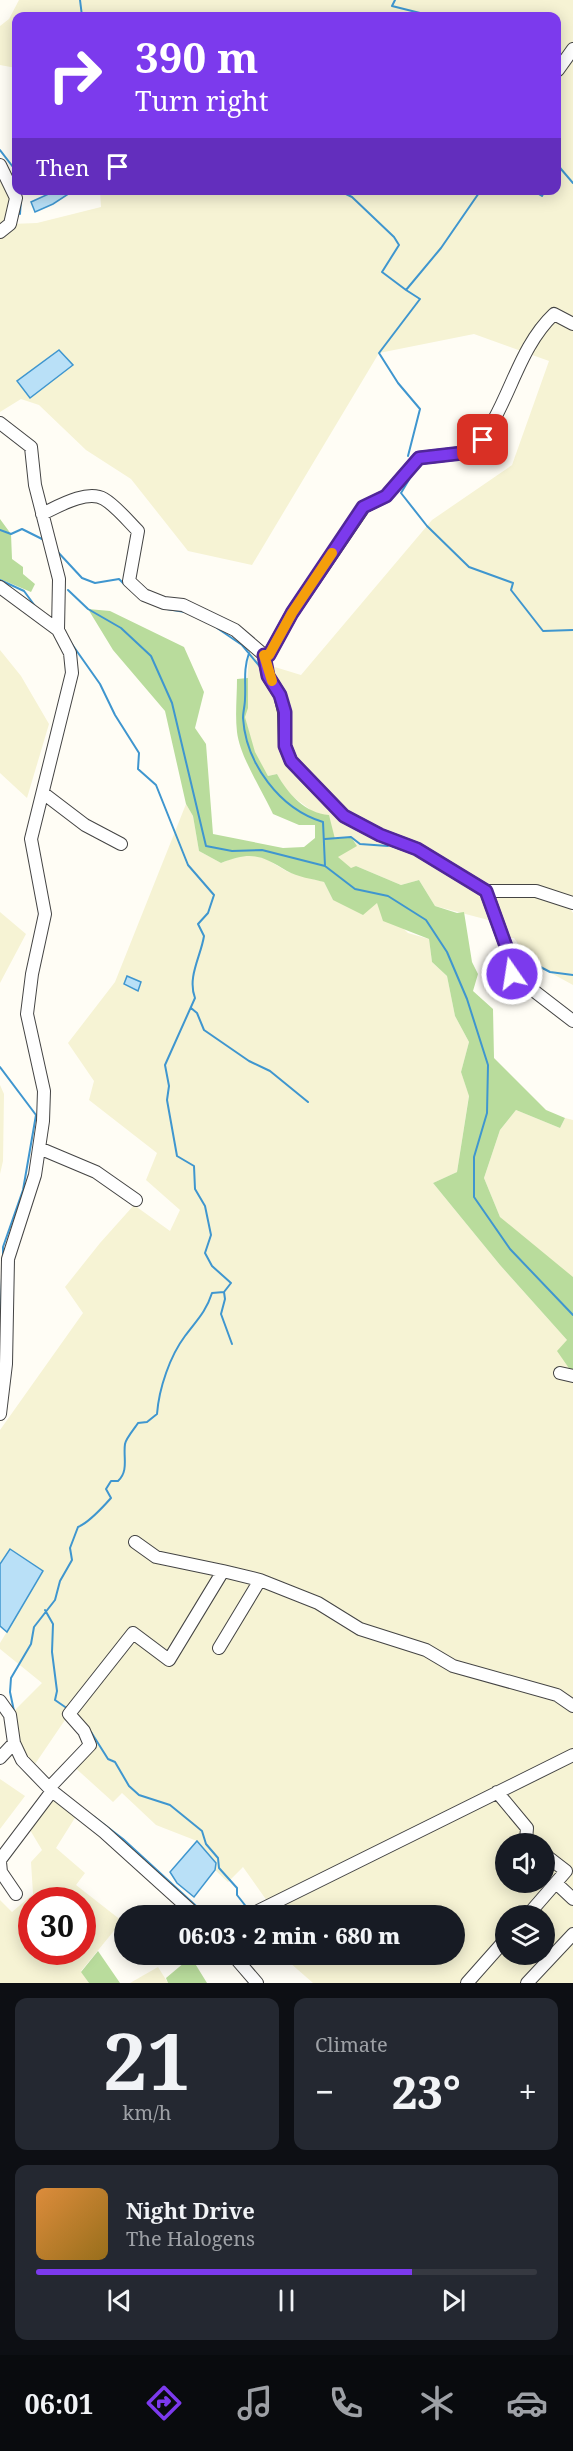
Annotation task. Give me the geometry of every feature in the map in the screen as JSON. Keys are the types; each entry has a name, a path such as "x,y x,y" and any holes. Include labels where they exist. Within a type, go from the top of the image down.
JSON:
{"street":[{"path":"561,66 573,49"},
{"path":"0,165 12,190"},
{"path":"0,231 10,224 16,198 15,195"},
{"path":"264,655 269,655 292,613 363,507 386,496 419,458 471,452 487,432 517,366 539,329 554,314 573,324"},
{"path":"0,423 31,447 42,514 59,579 58,630"},
{"path":"42,514 62,504 92,496 104,498 138,531 137,548 129,581 144,595 164,603 183,605 235,630 264,655 268,676 282,704 285,746 291,761 317,791 344,816 380,835 417,849 486,891 536,891 573,903"},
{"path":"0,587 58,630 70,653 72,673 31,838 45,914 32,974 27,1014 44,1091 35,1175 8,1259 6,1364 0,1414"},
{"path":"44,793 85,825 122,844"},
{"path":"486,891 507,949 512,974 573,1021"},
{"path":"39,1148 96,1172 136,1200"},
{"path":"560,1373 573,1376"},
{"path":"135,1542 156,1557 260,1580 318,1603 360,1629 426,1650 453,1666 557,1695 573,1706"},
{"path":"16,1894 1,1872 0,1861 51,1789 90,1744 84,1731 69,1714 80,1697 133,1633 169,1660 223,1571"},
{"path":"219,1648 260,1580"},
{"path":"0,1701 10,1715 14,1743 22,1760 51,1789 104,1832 185,1905"},
{"path":"0,1758 14,1743"},
{"path":"270,1905 573,1755"},
{"path":"498,1792 527,1827 527,1833"},
{"path":"536,1905 566,1870 555,1862"},
{"path":"556,1882 573,1899"},
{"path":"527,1983 573,1934"},
{"path":"467,1983 495,1952"},
{"path":"241,1965 257,1983"}],"shaded area":[{"path":"19,0 573,0 573,903 564,900 573,913 573,985 531,962 514,938 508,938 496,922 435,906 419,880 401,885 356,866 351,869 337,857 334,839 316,814 287,792 277,774 268,776 254,752 245,717 249,653 265,664 301,675 432,520 512,465 549,361 474,334 379,353 252,565 188,551 131,479 86,450 39,405 21,399 0,412 0,165 12,190 12,195 16,198 11,224 37,223 101,207 100,195 561,195 561,12 13,12"},
{"path":"12,13 12,67 0,65 0,26"},
{"path":"0,650 21,676 49,724 27,798 0,773"},
{"path":"186,804 193,816 199,851 221,863 238,856 261,856 288,872 324,882 333,900 377,903 408,933 429,939 432,962 447,976 455,1016 469,1042 461,1072 469,1095 457,1172 433,1183 500,1265 567,1340 573,1374 573,1983 313,1983 292,1965 465,1965 465,1905 270,1905 243,1867 228,1882 215,1870 216,1863 197,1841 156,1825 122,1793 113,1802 71,1764 90,1744 69,1714 31,1770 22,1760 10,1715 42,1683 0,1649 0,1643 43,1572 10,1549 0,1564 0,1430 83,1313 65,1287 100,1243 134,1205 170,1231 180,1210 146,1180 157,1153 89,1100 94,1081 68,1043 115,982"},
{"path":"0,912 26,934 0,983"},
{"path":"0,1085 4,1094 3,1161 0,1174"},
{"path":"516,1110 560,1128 565,1118 573,1120 573,1297 500,1217 484,1178 500,1130"},
{"path":"0,1779 25,1796 0,1829"},
{"path":"52,1791 78,1813 56,1848 85,1873 76,1885 79,1887 33,1887 31,1862 42,1850 27,1825"},
{"path":"0,1900 12,1912 18,1907 18,1965 86,1965 81,1971 89,1983 0,1983"},
{"path":"96,1901 114,1915 114,1931 96,1953"},
{"path":"158,1967 168,1983 130,1983"}],"green space":[{"path":"0,519 11,534 12,559 23,567 23,574 35,584 31,592 0,579"},
{"path":"88,609 110,611 184,647 204,692 195,728 206,744 213,834 283,848 304,847 315,838 315,825 299,825 273,814 242,752 236,726 237,679 248,678 248,708 245,717 255,752 268,776 277,774 286,789 298,801 312,811 329,815 335,839 351,837 357,846 338,857 351,868 356,866 401,885 419,880 435,906 457,913 464,912 472,962 478,974 473,991 493,1009 494,1058 546,1110 565,1118 560,1128 516,1110 500,1130 484,1178 500,1217 573,1277 573,1374 557,1351 567,1340 500,1265 433,1183 457,1172 469,1096 461,1072 469,1042 455,1016 447,976 432,962 429,939 383,921 377,903 363,915 333,900 324,882 295,875 263,858 248,856 221,863 199,851 193,816 186,804 165,711 113,650"},
{"path":"98,1951 120,1983 89,1983 81,1972 87,1965 96,1965"},
{"path":"181,1965 196,1965 207,1983 168,1983 166,1978"}],"water":[{"path":"46,195 67,195 35,212 31,202"},
{"path":"59,350 73,365 30,398 17,381"},
{"path":"127,976 141,982 138,991 124,984"},
{"path":"10,1549 43,1571 7,1632 0,1626 0,1564"},
{"path":"197,1841 216,1863 215,1870 194,1897 177,1883 170,1872"}],"waterway":[{"path":"80,0 82,12"},
{"path":"395,0 392,6 416,12"},
{"path":"0,150 12,166"},
{"path":"561,169 573,183"},
{"path":"348,195 394,237 399,245 382,272 406,290 441,248 478,195"},
{"path":"20,214 21,199"},
{"path":"406,290 420,299 379,353 398,383 420,409 408,456"},
{"path":"413,473 401,493 427,526 469,567 513,583 511,590 543,631 573,630"},
{"path":"0,530 11,534 22,529 44,540"},
{"path":"56,550 82,578 95,583 119,579 126,586"},
{"path":"0,580 24,591 35,606"},
{"path":"68,590 88,609 121,628 151,656 172,703 206,846 232,851 262,850 325,866 355,889 388,896 426,920 447,952 467,999 488,1065 487,1113 474,1157 474,1197 510,1249 573,1315"},
{"path":"161,608 185,612"},
{"path":"217,628 242,645 261,668"},
{"path":"69,640 100,684 115,715 139,753 138,769 156,785 188,865 214,895 208,913 198,924 204,936 194,974 195,998 165,1065 169,1086 167,1100 177,1156 194,1166 195,1189 205,1206 211,1235 205,1253 212,1266 231,1283 224,1292 225,1299 221,1314 232,1344"},
{"path":"249,653 245,671 243,718 251,752 258,768 280,796 307,816 323,822 325,866"},
{"path":"295,774 341,821"},
{"path":"325,839 351,837 360,844 388,846"},
{"path":"386,844 403,850"},
{"path":"521,974 518,969 531,962 550,972 573,975"},
{"path":"191,1008 197,1013 204,1030 249,1061 270,1071 308,1102"},
{"path":"0,1067 36,1115 23,1190 3,1247 3,1258"},
{"path":"1,1315 2,1278"},
{"path":"14,1711 10,1692 11,1678 31,1644 34,1627 55,1600 60,1581 72,1560 70,1548 78,1527 91,1518 111,1498 106,1489 111,1481 118,1481 123,1473 127,1439 138,1423 147,1422 157,1414 163,1383 175,1353 204,1311 212,1293 224,1292"},
{"path":"45,1610 53,1624 52,1652 57,1691 55,1700 68,1709"},
{"path":"91,1732 108,1759 115,1762 129,1786 139,1795 170,1805 202,1831 206,1844 218,1858 219,1868 237,1888 237,1895 245,1905"},
{"path":"93,1816 123,1839 195,1905"}],"slow traffic":[{"path":"272,681 268,676 264,655 269,655 277,644 292,613 332,553"}],"route":[{"path":"483,440 471,452 419,458 386,496 363,507 292,613 277,644 269,655 264,655 268,676 280,695 285,712 285,746 291,761 317,791 344,816 380,835 417,849 486,891 507,949 512,974"}]}
